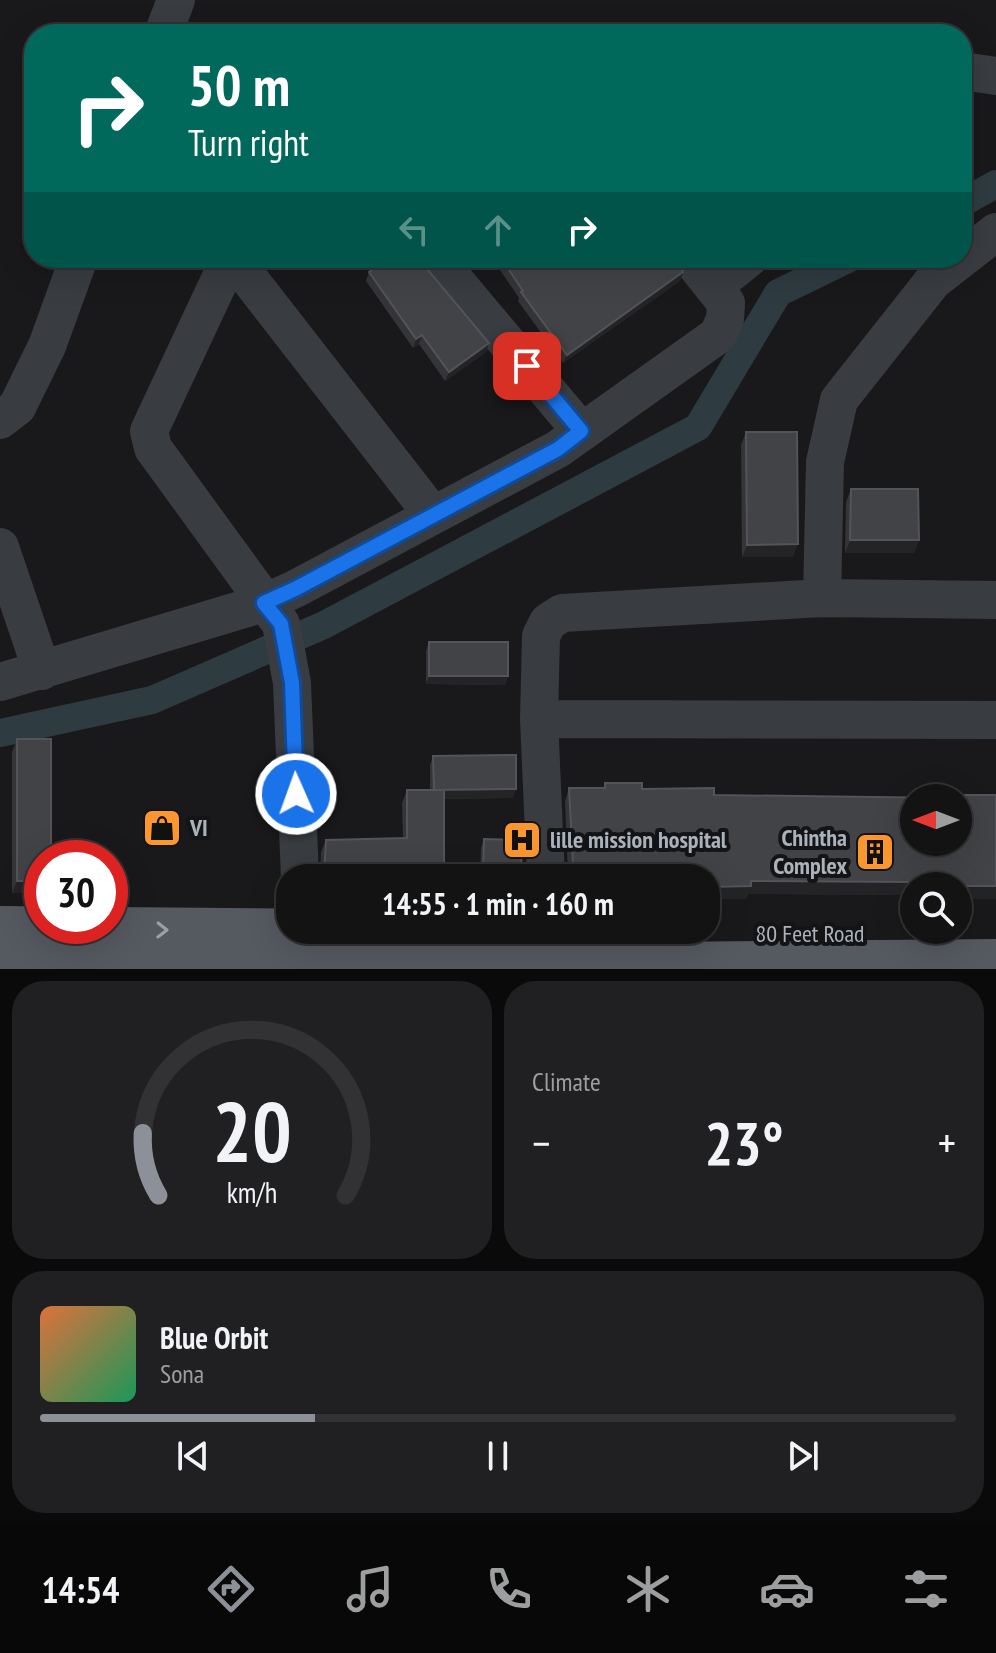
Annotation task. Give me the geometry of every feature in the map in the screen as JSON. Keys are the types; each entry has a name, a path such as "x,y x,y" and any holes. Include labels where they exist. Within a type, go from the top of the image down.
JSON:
{"main road":[{"name":"80 Feet Road","path":"0,928 276,942"},
{"name":"80 Feet Road","path":"550,950 996,934"},
{"name":"80 Feet Road","path":"0,963 287,944"},
{"name":"80 Feet Road","path":"337,944 996,961"}],"street":[{"path":"167,24 176,0"},
{"path":"972,251 996,232"},
{"path":"0,420 17,407 47,346 75,268"},
{"path":"227,268 149,431 153,448 272,614 292,683 299,864"},
{"path":"240,268 432,514"},
{"path":"444,268 581,431"},
{"path":"0,682 272,614 295,589 558,449 718,335 725,319 726,303 698,268"},
{"path":"713,287 737,268"},
{"path":"822,598 825,462 839,400 933,281 950,268"},
{"path":"0,547 42,671"},
{"path":"545,864 539,719 541,636 548,622 562,613 822,598 996,600"},
{"path":"539,719 996,720"}],"building":[{"path":"375,268 426,268 489,343 449,372 422,335 416,339 369,272"},
{"path":"508,268 681,268 683,272 567,355"},
{"path":"746,432 797,432 798,544 747,545"},
{"path":"851,489 918,489 919,540 850,540"},
{"path":"429,642 508,642 508,676 429,676"},
{"path":"17,739 51,739 51,840 24,840 24,881 17,881"},
{"path":"516,755 516,789 434,790 433,756"},
{"path":"605,783 642,783 642,789 714,788 714,795 900,797 900,856 972,856 972,795 996,795 996,886 972,886 972,872 900,872 900,882 751,881 751,886 720,887 720,864 573,864 569,788 605,788"},
{"path":"407,790 444,790 444,864 325,864 326,840 407,838"},
{"path":"484,839 522,840 521,864 483,864"}],"waterway":[{"path":"972,197 996,184"},
{"path":"0,733 152,700 324,625 698,427 778,293 829,268"}],"place":[{"name":"VI","path":"162,828"},
{"name":"lille mission hospital","path":"522,840"},
{"name":"Chintha Complex","path":"875,852"}],"route":[{"path":"296,794 292,683 281,624 264,603 558,449 581,431 527,366"}]}
